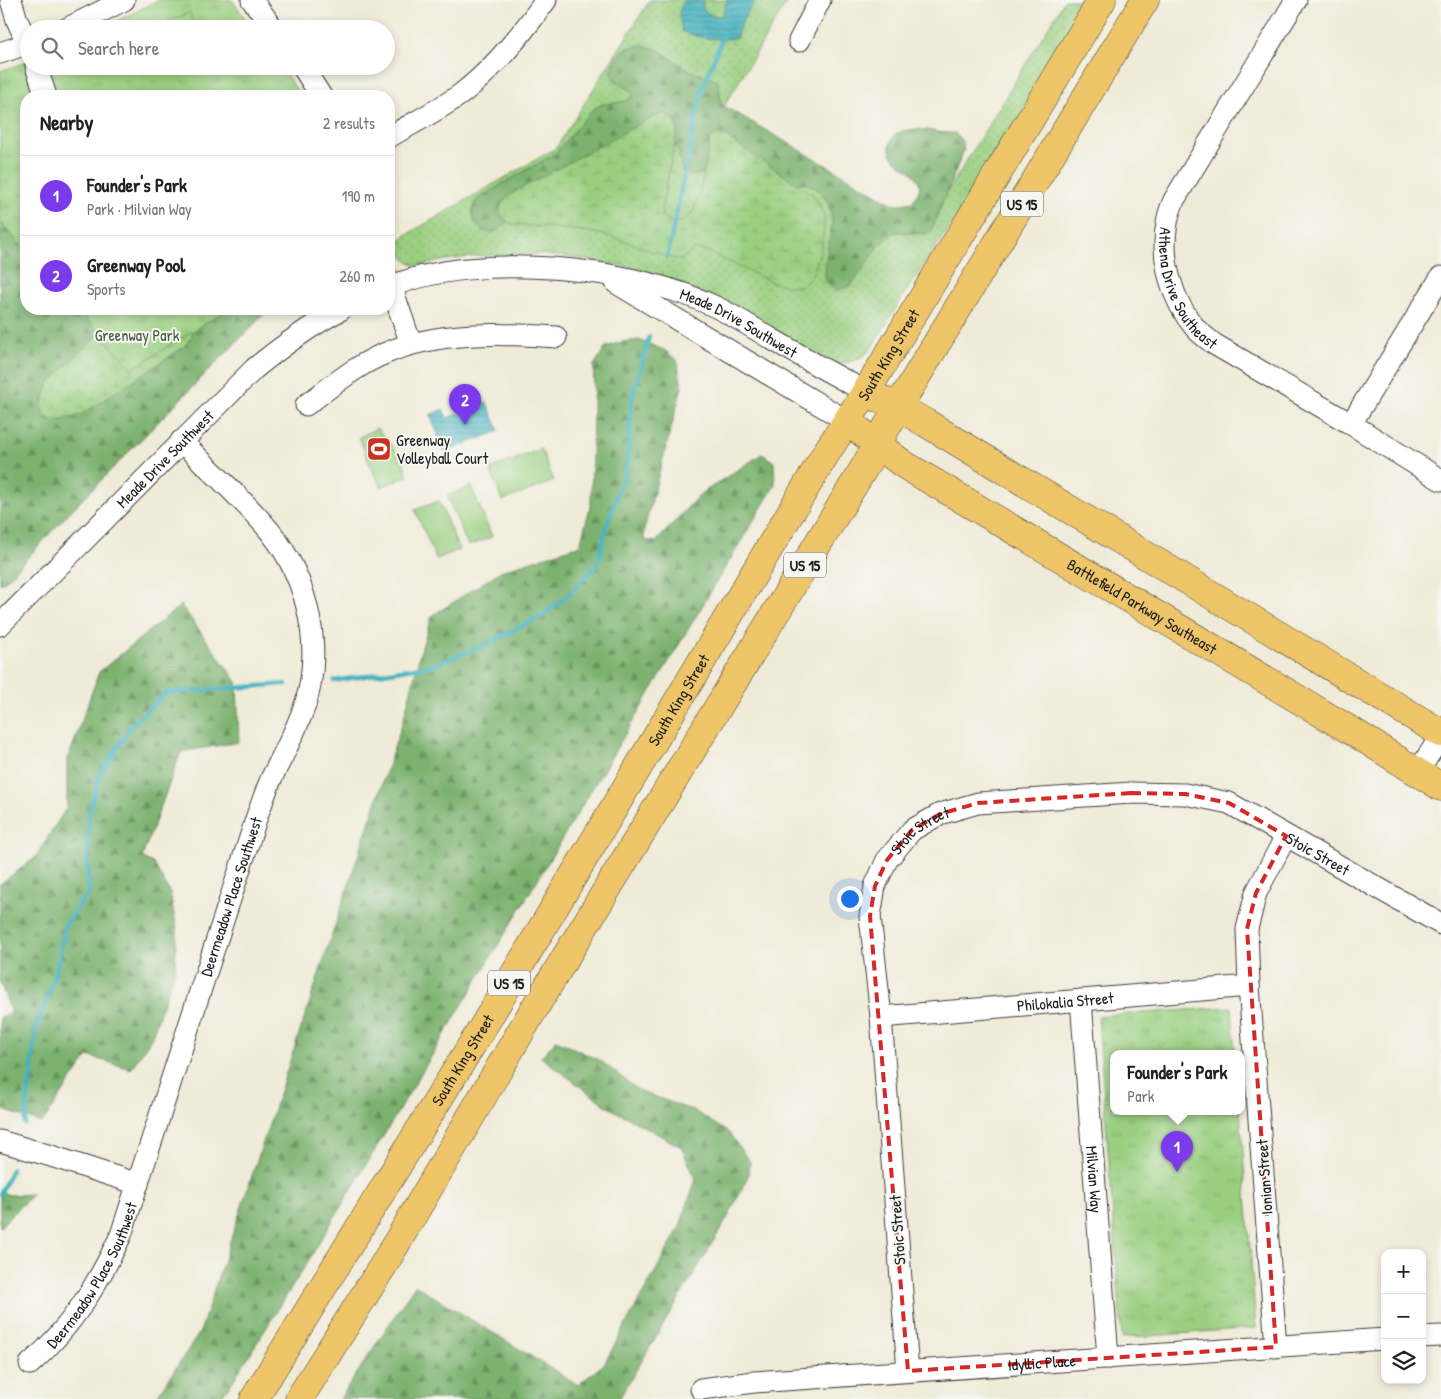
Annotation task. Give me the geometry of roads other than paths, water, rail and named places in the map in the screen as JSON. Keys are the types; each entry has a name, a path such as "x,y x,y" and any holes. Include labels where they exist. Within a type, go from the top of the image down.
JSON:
{"main road":[{"name":"South King Street","path":"254,1399 486,1022 1102,0"},
{"name":"US 15","path":"300,1399 386,1261 532,1012 849,493 898,407 1145,0"},
{"path":"866,392 898,407 1441,734"},
{"name":"Battlefield Parkway Southeast","path":"847,421 903,464 1346,728 1441,787"}],"street":[{"path":"11,0 20,27"},
{"path":"84,20 124,0"},
{"path":"252,0 267,20"},
{"path":"395,133 460,95 477,81 515,40 546,0"},
{"path":"799,41 820,0"},
{"name":"Athena Drive Southeast","path":"1296,0 1174,200 1167,223 1166,245 1167,266 1173,292 1196,329 1214,344 1351,424 1441,480"},
{"path":"0,53 20,47"},
{"path":"39,75 44,90"},
{"path":"308,75 317,90"},
{"name":"Meade Drive Southwest","path":"395,283 454,269 493,266 532,267 603,275 652,284 718,308 866,392"},
{"name":"Meade Drive Southwest","path":"603,275 847,421"},
{"path":"1351,424 1441,277"},
{"path":"395,300 411,344"},
{"name":"Meade Drive Southwest","path":"0,626 254,369 285,343 331,315"},
{"path":"306,405 355,370 384,353 411,344 493,334 556,337"},
{"name":"Deermeadow Place Southwest","path":"30,1364 67,1327 88,1299 106,1269 121,1235 258,813 306,702 311,677 313,648 311,624 304,595 293,567 263,522 181,441"},
{"path":"1417,773 1441,734"},
{"name":"Stoic Street","path":"908,1371 881,1017 870,916 874,886 886,860 912,830 940,814 978,803 1131,793 1185,794 1229,803 1441,924"},
{"name":"Ionian Street","path":"1276,1347 1249,986 1247,929 1256,893 1286,836"},
{"name":"Philokalia Street","path":"881,1017 1249,986"},
{"name":"Milvian Way","path":"1081,1000 1108,1358"},
{"path":"0,1142 138,1184"},
{"path":"1426,1337 1441,1336"},
{"name":"Idyllic Place","path":"700,1389 754,1382 1381,1340"}],"water":[{"path":"684,0 703,0 703,10 713,16 722,16 727,0 758,0 744,18 736,38 722,39 702,37 682,31 679,13"},
{"path":"487,402 499,431 445,452 430,415 443,409 447,418"}],"waterway":[{"path":"667,258 702,89 724,34"},
{"path":"334,681 433,665 485,645 543,615 570,594 598,563 607,524 627,466 632,398 649,337"},
{"path":"25,1124 37,1023 56,971 66,924 89,892 87,852 89,814 100,774 130,728 166,693 286,684"},
{"path":"0,1194 12,1169"}],"place":[{"name":"Greenway Pool","path":"465,425"},
{"name":"Greenway Volleyball Court","path":"379,449"},
{"name":"Founder's Park","path":"1177,1172"}],"park label":[{"name":"Greenway Park","path":"137,335"}]}
